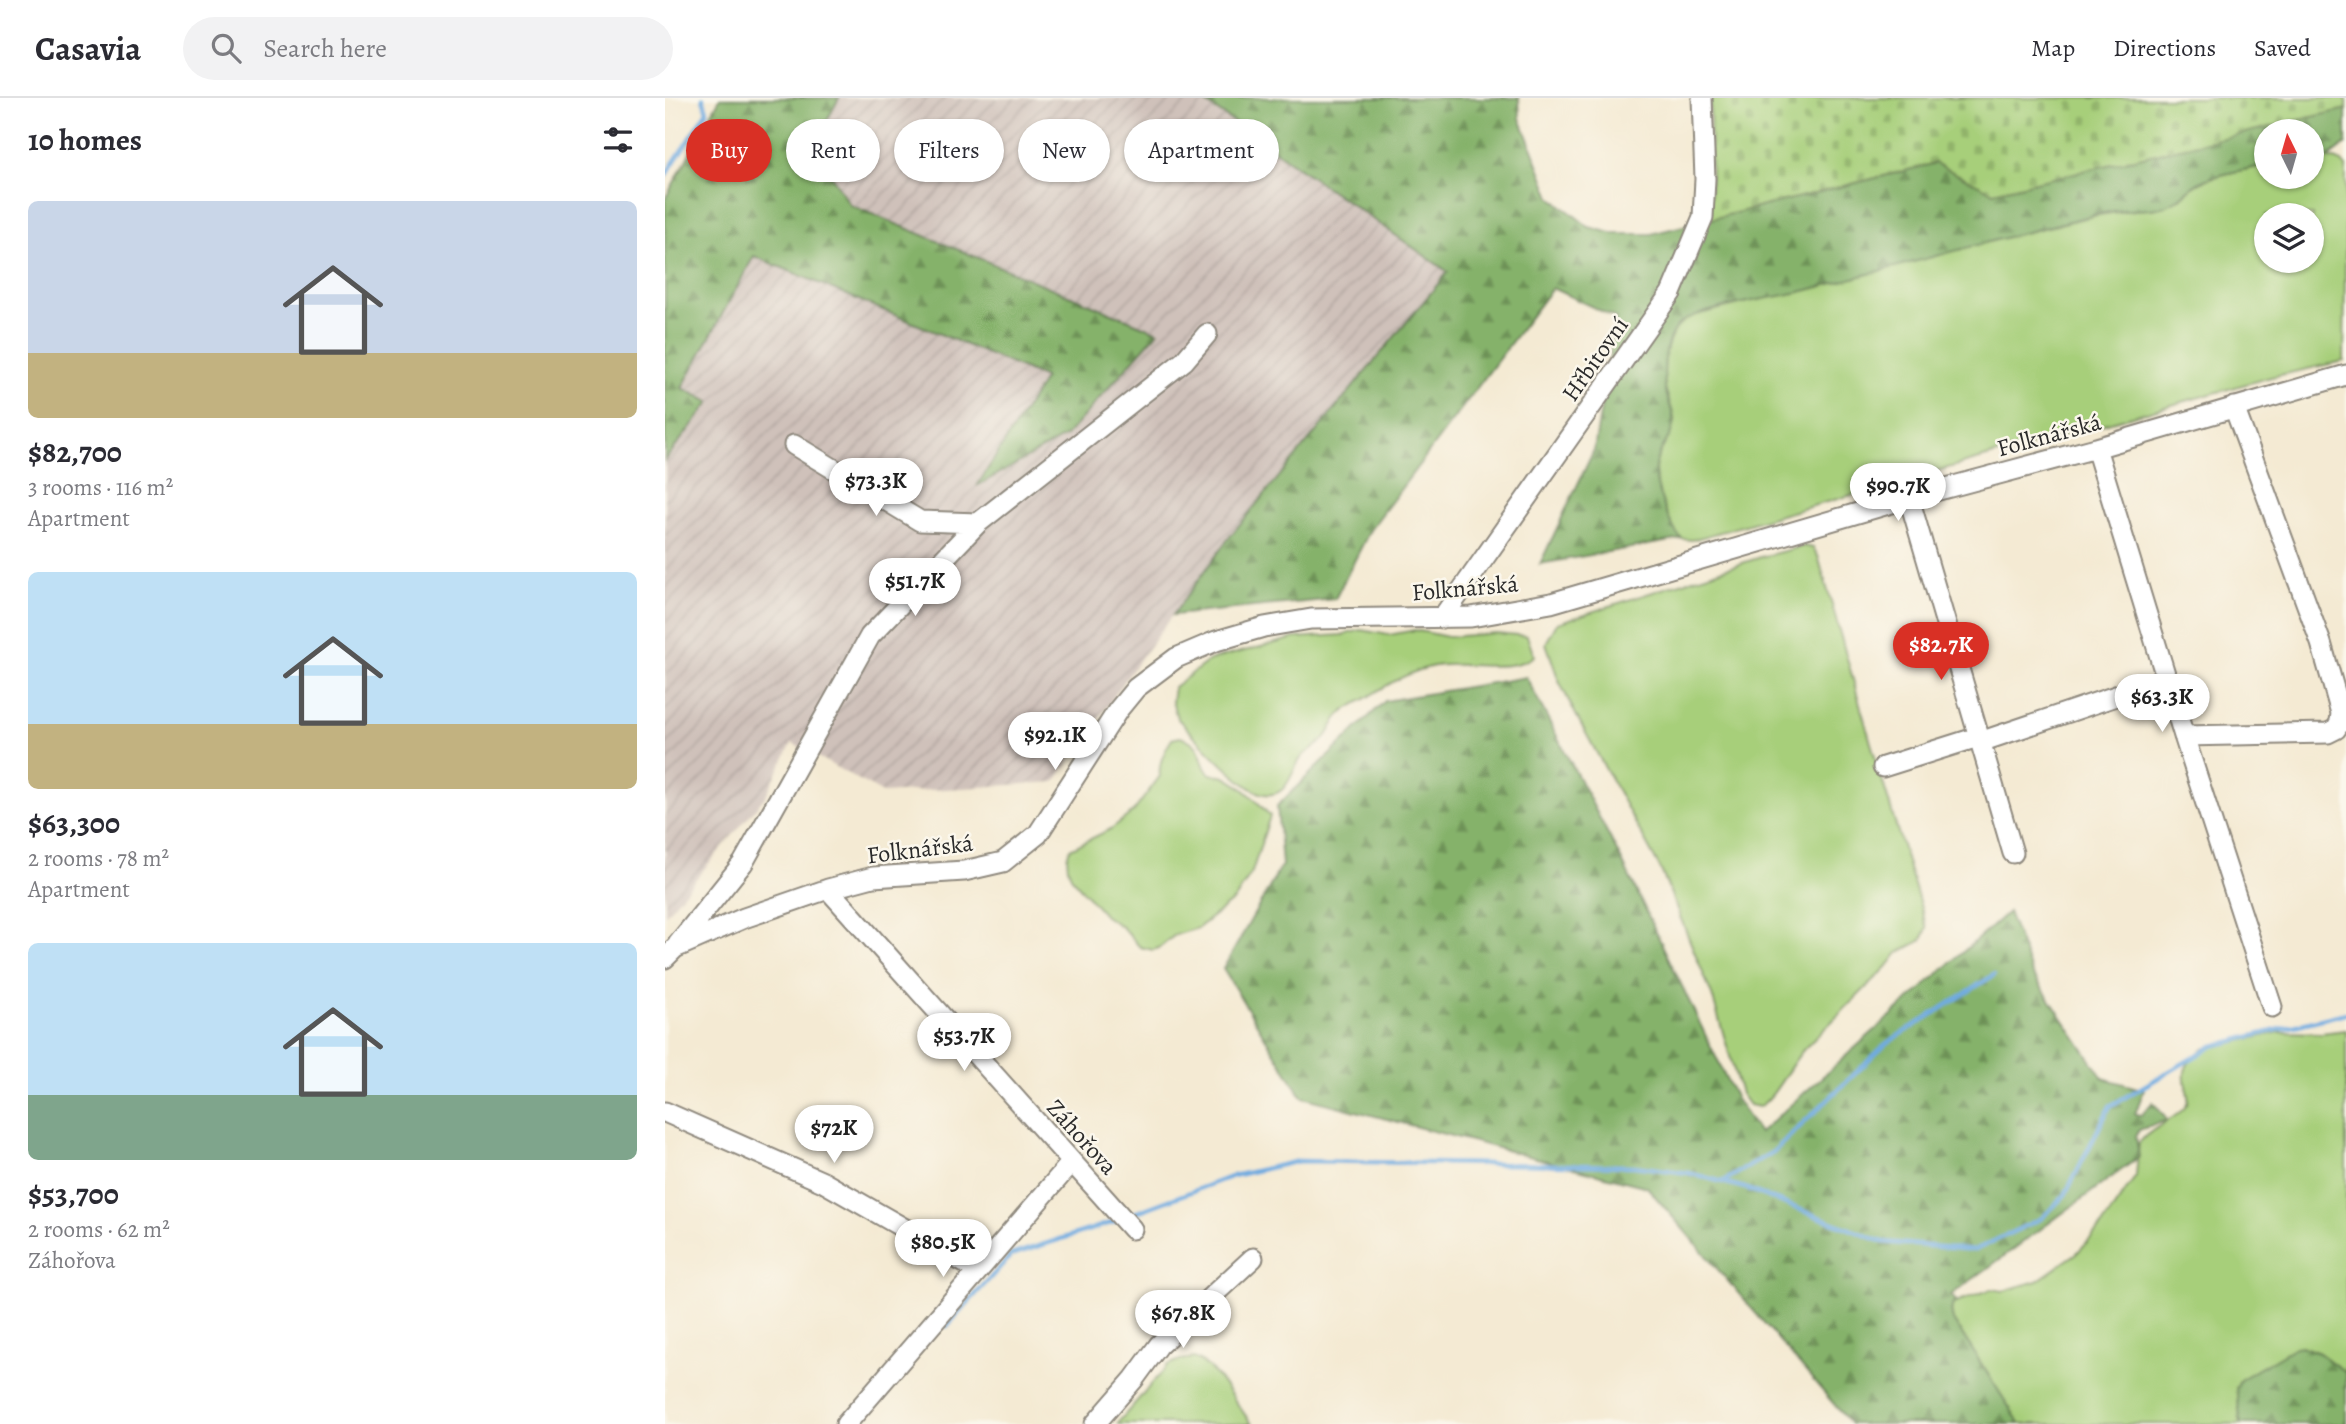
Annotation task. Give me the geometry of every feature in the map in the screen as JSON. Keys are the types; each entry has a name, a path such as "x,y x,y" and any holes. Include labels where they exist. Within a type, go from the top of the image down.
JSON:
{"street":[{"name":"Hřbitovní","path":"1442,618 1671,293 1703,217 1705,179 1702,98"},
{"name":"Folknářská","path":"670,953 743,863 870,636 978,523 1184,361 1207,334"},
{"name":"Folknářská","path":"670,953 744,918 828,889 873,877 964,871 1003,862 1038,834 1126,698 1161,667 1192,650 1251,630 1311,619 1442,618 1500,614 1551,603 1909,498 2096,448 2346,375"},
{"path":"2184,736 2328,733 2336,729 2341,717 2321,643 2234,407"},
{"path":"794,445 920,521 978,523"},
{"path":"2096,448 2166,679 2272,1007"},
{"path":"1909,498 2013,853"},
{"path":"1883,767 2166,679"},
{"name":"Záhořova","path":"828,889 1132,1228"},
{"path":"665,1112 823,1182 977,1270"},
{"path":"846,1424 1072,1163"},
{"path":"1095,1424 1159,1345 1254,1258"}],"shaded area":[{"path":"839,98 1199,98 1229,119 1124,119 1124,182 1279,182 1279,154 1449,272 1231,535 1135,666 1055,782 883,793 792,743 765,797 665,915 665,460 710,402 682,389 754,256 1045,378 978,484 1157,332 850,205 835,182 880,182 880,119 828,119"}],"green space":[{"path":"720,98 839,98 828,119 786,119 786,182 835,182 850,205 1158,332 1066,436 977,486 1045,378 754,256 682,388 710,402 665,460 665,199 686,160 686,182 772,182 772,119 709,119"},
{"path":"1199,98 1519,98 1520,118 1551,197 1589,227 1615,234 1651,234 1936,163 1993,192 2254,131 2254,167 2204,180 2165,206 2095,215 1804,291 1717,309 1686,320 1677,326 1667,347 1664,380 1673,415 1673,427 1655,466 1663,505 1672,526 1682,539 1540,564 1594,450 1616,318 1552,288 1370,530 1335,599 1173,615 1231,535 1448,272 1279,154 1279,119 1229,119"},
{"path":"1710,98 2346,98 2346,109 2303,119 2254,119 2254,131 1993,192 1935,163 1711,219"},
{"path":"2346,109 2346,144 2326,159 2324,119 2303,119"},
{"path":"2324,159 2335,159 2346,167 2344,361 2271,377 1692,540 1682,539 1677,535 1661,499 1655,471 1674,422 1665,387 1665,356 1671,337 1683,321 1692,316 2088,217 2164,204 2179,199 2202,181 2254,168 2254,189 2324,189"},
{"path":"1804,546 1813,548 1818,556 1927,928 1922,940 1898,953 1804,1049 1771,1096 1759,1107 1749,1105 1741,1094 1712,995 1661,870 1576,715 1559,681 1546,643 1557,623 1761,557"},
{"path":"1361,630 1389,635 1415,630 1448,637 1496,633 1527,636 1534,656 1512,665 1430,667 1395,681 1343,712 1326,737 1298,762 1284,787 1273,794 1255,791 1244,783 1177,718 1172,701 1174,687 1210,660 1295,638 1343,635"},
{"path":"1526,677 1622,861 1736,1099 1759,1133 2008,912 2032,973 2103,1078 2144,1090 2135,1114 2141,1115 2153,1102 2167,1120 2139,1130 2136,1136 2139,1157 1951,1295 1957,1302 1953,1303 1951,1311 1953,1320 2020,1424 1851,1424 1647,1187 1302,1097 1223,969 1282,865 1277,806 1385,701"},
{"path":"1180,737 1194,744 1209,773 1225,777 1238,785 1270,816 1252,872 1235,899 1198,928 1175,935 1153,950 1140,947 1122,927 1105,916 1072,878 1067,857 1070,849 1111,829 1134,811 1160,776 1161,762 1169,743"},
{"path":"2346,1030 2346,1373 2319,1353 2301,1346 2239,1415 2241,1424 2020,1424 1953,1320 1953,1303 1992,1289 2003,1291 2037,1281 2077,1253 2100,1228 2136,1176 2139,1143 2186,1106 2187,1066 2193,1057 2204,1049 2280,1032 2321,1033"},
{"path":"2301,1346 2319,1353 2346,1373 2346,1424 2241,1424 2236,1388 2240,1380"},
{"path":"1194,1358 1218,1377 1252,1424 1117,1424 1168,1365"}],"waterway":[{"path":"665,176 707,111 703,98"},
{"path":"1724,1181 1773,1152 1887,1043 1994,975"},
{"path":"1129,1215 1233,1176 1299,1161 1634,1166 1689,1173 1745,1188 1883,1242 1975,1250 2042,1218 2065,1195 2110,1106 2213,1046 2346,1013"},
{"path":"947,1326 1011,1255 1117,1221"}]}
